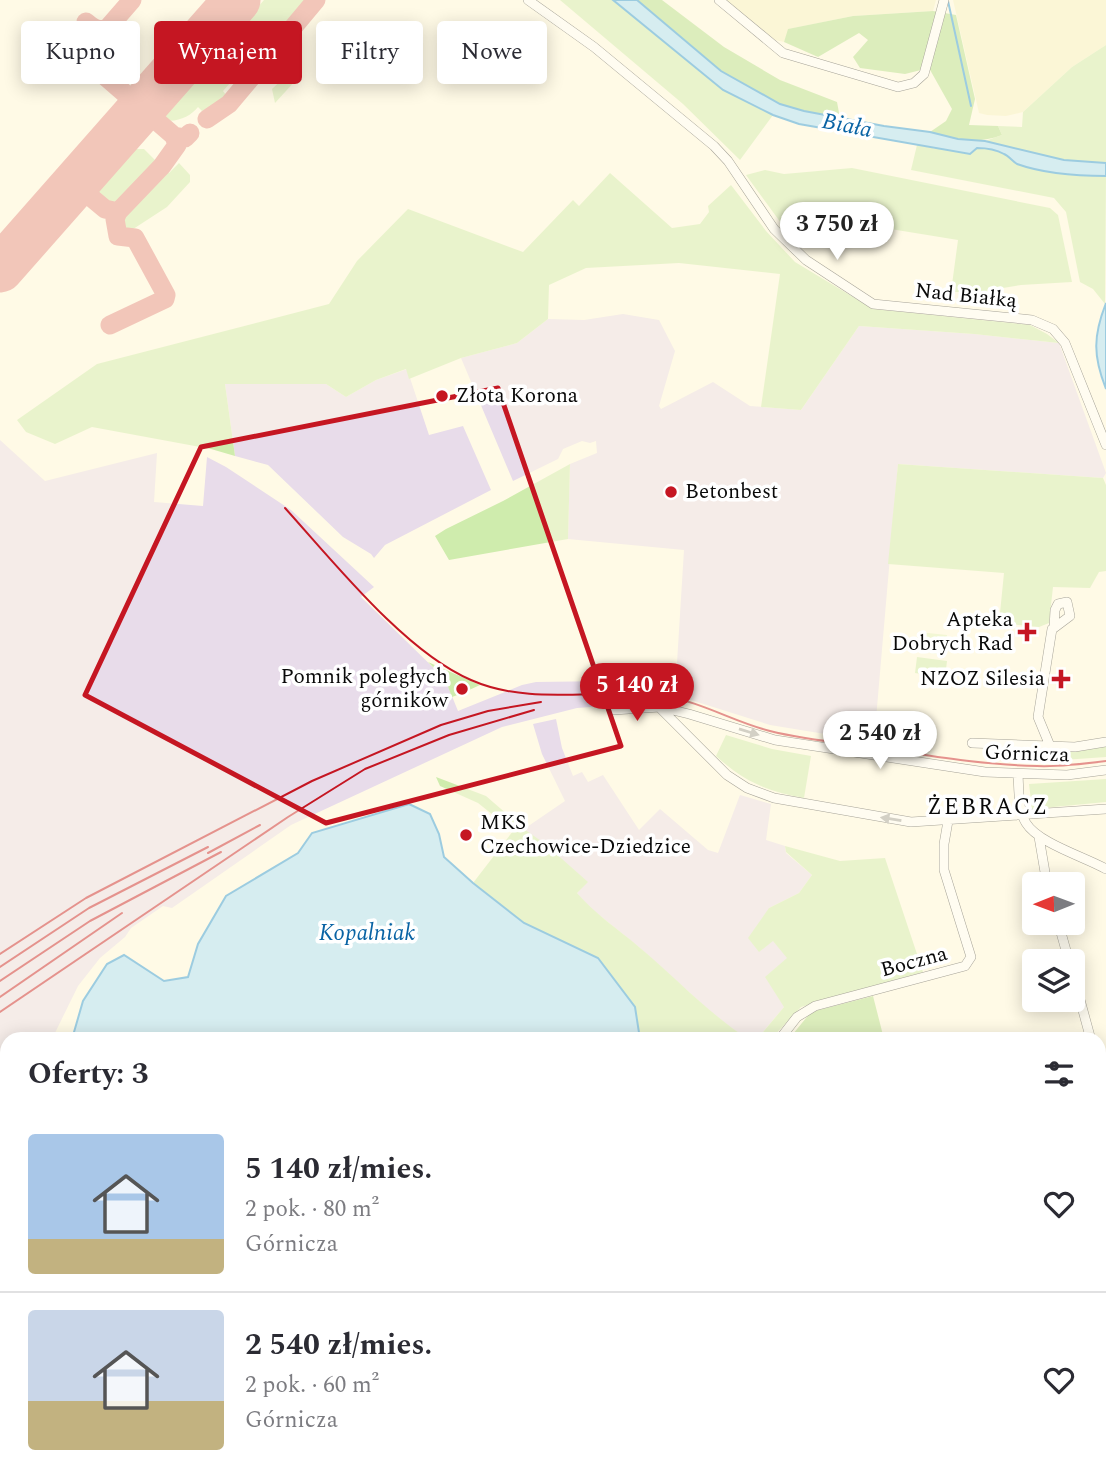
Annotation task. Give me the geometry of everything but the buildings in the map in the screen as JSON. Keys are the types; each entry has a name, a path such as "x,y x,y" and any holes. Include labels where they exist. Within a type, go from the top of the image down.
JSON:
{"street":[{"name":"Nad Białką","path":"528,0 594,47 714,146 728,161 774,229 806,260 873,304 1032,320 1053,329 1065,343 1106,445"},
{"path":"719,0 783,53 898,87 914,83 924,74 944,0"},
{"path":"1050,746 1038,717 1054,628"},
{"path":"661,682 660,707 727,775 747,788 774,798 911,822 1106,809"},
{"name":"Górnicza","path":"613,710 660,707 775,740 985,772 1067,775 1106,770"},
{"path":"972,743 1075,747 1106,742"},
{"path":"1018,774 1022,814 1027,825 1039,837 1106,869"},
{"name":"Boczna","path":"785,1032 797,1017 815,1006 969,963 971,957 944,870 944,844 948,821"},
{"path":"1039,837 1045,872"},
{"path":"1083,1012 1089,1032"}],"highlighted area":[{"path":"498,388 621,746 326,823 85,695 201,447"}],"shaded area":[{"path":"725,0 936,0 933,11 853,16 789,29 784,42 771,39"},
{"path":"953,0 1106,0 1106,45 1072,67 1023,112 1006,116 979,113"},
{"path":"623,314 659,320 675,351 659,406 661,409 713,382 750,406 801,410 859,326 1059,343 1106,473 1103,478 898,464 874,742 770,725 675,695 684,550 568,539 570,464 597,453 596,441 582,441 563,449 558,459 513,481 461,358 517,343 548,319 584,320"},
{"path":"407,369 429,435 463,426 491,490 385,545 374,558 343,537 268,465 235,456 225,384 326,384 346,397 376,380"},
{"path":"0,440 45,481 157,453 154,502 203,506 207,457 226,467 291,510 374,587 361,597 445,679 458,711 536,682 610,681 650,686 648,698 619,696 611,699 605,706 577,708 502,727 291,825 172,908 163,906 131,928 125,937 100,958 78,986 55,1032 0,1032"},
{"path":"556,719 562,748 573,776 582,772 588,782 603,775 639,830 660,809 708,850 718,853 740,795 771,804 766,840 785,846 786,853 812,875 799,893 769,908 773,940 788,958 784,1007 763,1032 738,1032 721,1021 640,948 588,906 577,893 587,882 524,829 565,801 542,754 533,724"}],"green space":[{"path":"264,0 308,0 291,21 246,21"},
{"path":"560,0 613,0 723,90 773,115 740,160 683,104"},
{"path":"637,0 662,0 724,47 780,80 837,102 840,118 782,105 742,85 705,59"},
{"path":"933,11 956,15 975,99 969,125 998,126 1002,135 975,140 930,132 946,121 952,109 929,68 905,74 860,68 853,57 868,40 859,33 818,57 784,42 788,29 853,16"},
{"path":"1106,45 1106,163 1064,160 985,141 1002,135 998,126 1022,127 1023,112 1072,67"},
{"path":"190,84 229,84 223,91 226,95 218,104 202,111 198,107 179,120 164,120 165,113"},
{"path":"277,84 292,84 275,103 272,89"},
{"path":"917,145 937,149 990,149 1006,155 1015,163 1080,176 1106,176 1105,304 1093,289 1080,282 1066,212 1054,198 911,170"},
{"path":"134,149 144,149 159,164 124,202 115,207 96,193"},
{"path":"179,163 190,175 190,182 167,207 124,235 120,223 129,206 165,168 169,173"},
{"path":"852,168 1050,208 1058,215 1072,282 1021,285 979,292 951,292 958,240 823,218 816,247 789,234 746,175 765,170 784,174"},
{"path":"610,173 672,228 700,224 709,212 708,206 731,185 766,231 795,262 873,309 1030,325 1059,343 859,326 801,410 761,407 780,274 679,263 586,268 549,285 548,319 517,343 461,358 409,379 406,369 376,380 346,397 326,384 225,384 235,456 92,427 55,444 26,432 17,420 97,364 329,304 357,261 408,209 523,252 573,200 579,206"},
{"path":"570,464 568,539 449,560 435,536"},
{"path":"898,464 1103,478 1106,485 1106,571 1099,572 1090,588 1053,587 1049,623 1039,627 999,623 1004,573 888,564"},
{"path":"918,632 947,635 944,655 915,651"},
{"path":"917,657 947,661 945,678 915,673"},
{"path":"428,662 480,685 467,691 461,683 456,685 460,694 452,697 445,679"},
{"path":"726,735 772,749 811,756 804,798 757,784 727,765 716,756"},
{"path":"1106,746 1106,757 1034,762 990,760 991,747 1050,751"},
{"path":"436,777 486,796 544,843 588,882 577,893 591,908 738,1032 639,1032 635,1007 598,958 524,923 473,883 513,831 478,803 440,786"},
{"path":"1106,779 1106,802 1032,809 1029,784"},
{"path":"785,846 840,861 885,858 923,972 801,1007 778,1032 763,1032 784,1007 765,977 787,958 773,941 759,952 748,938 769,908 799,893 812,875 786,852"},
{"path":"873,996 882,1032 795,1032 811,1012"}],"water":[{"name":"Biała","path":"613,0 637,0 721,71 780,104 884,126 985,141 1064,160 1106,163 1106,176 1050,172 1017,164 1006,155 990,149 977,148 970,154 799,124 773,115 723,90"},
{"path":"1106,303 1106,389 1096,346"},
{"name":"Kopalniak","path":"409,804 430,814 439,834 444,857 473,883 524,923 598,958 635,1007 639,1032 74,1032 83,1001 107,964 124,955 164,981 188,977 198,944 226,896 298,853 312,833"}],"waterway":[{"path":"948,1 971,106"}],"taxiway":[{"path":"114,21 132,0"},
{"path":"207,119 229,104 316,0"},
{"path":"114,84 174,136 185,138 190,133"},
{"path":"75,184 105,209 118,212 162,166 177,145 174,136"},
{"path":"110,325 165,299 166,295 135,238 118,236 115,219 118,212"}],"runway":[{"path":"0,269 237,0"}],"railway":[{"path":"285,508 371,603 421,649 446,667 494,688 542,695 664,696 783,734 978,762 1046,766 1106,761"},
{"path":"0,954 86,898 312,781 441,725 488,711 541,702"},
{"path":"0,1012 288,817 365,769 449,735 534,710"},
{"path":"208,853 260,825"},
{"path":"0,967 89,908 208,847"},
{"path":"0,981 90,921 221,852"},
{"path":"0,997 122,913"}],"place":[{"name":"Złota Korona","path":"442,396"},
{"name":"Betonbest","path":"671,492"},
{"name":"Apteka Dobrych Rad","path":"1027,632"},
{"name":"NZOZ Silesia","path":"1061,679"},
{"name":"Pomnik poległych górników","path":"462,689"},
{"name":"MKS Czechowice-Dziedzice","path":"466,835"}],"district":[{"name":"ŻEBRACZ","path":"988,807"}]}
